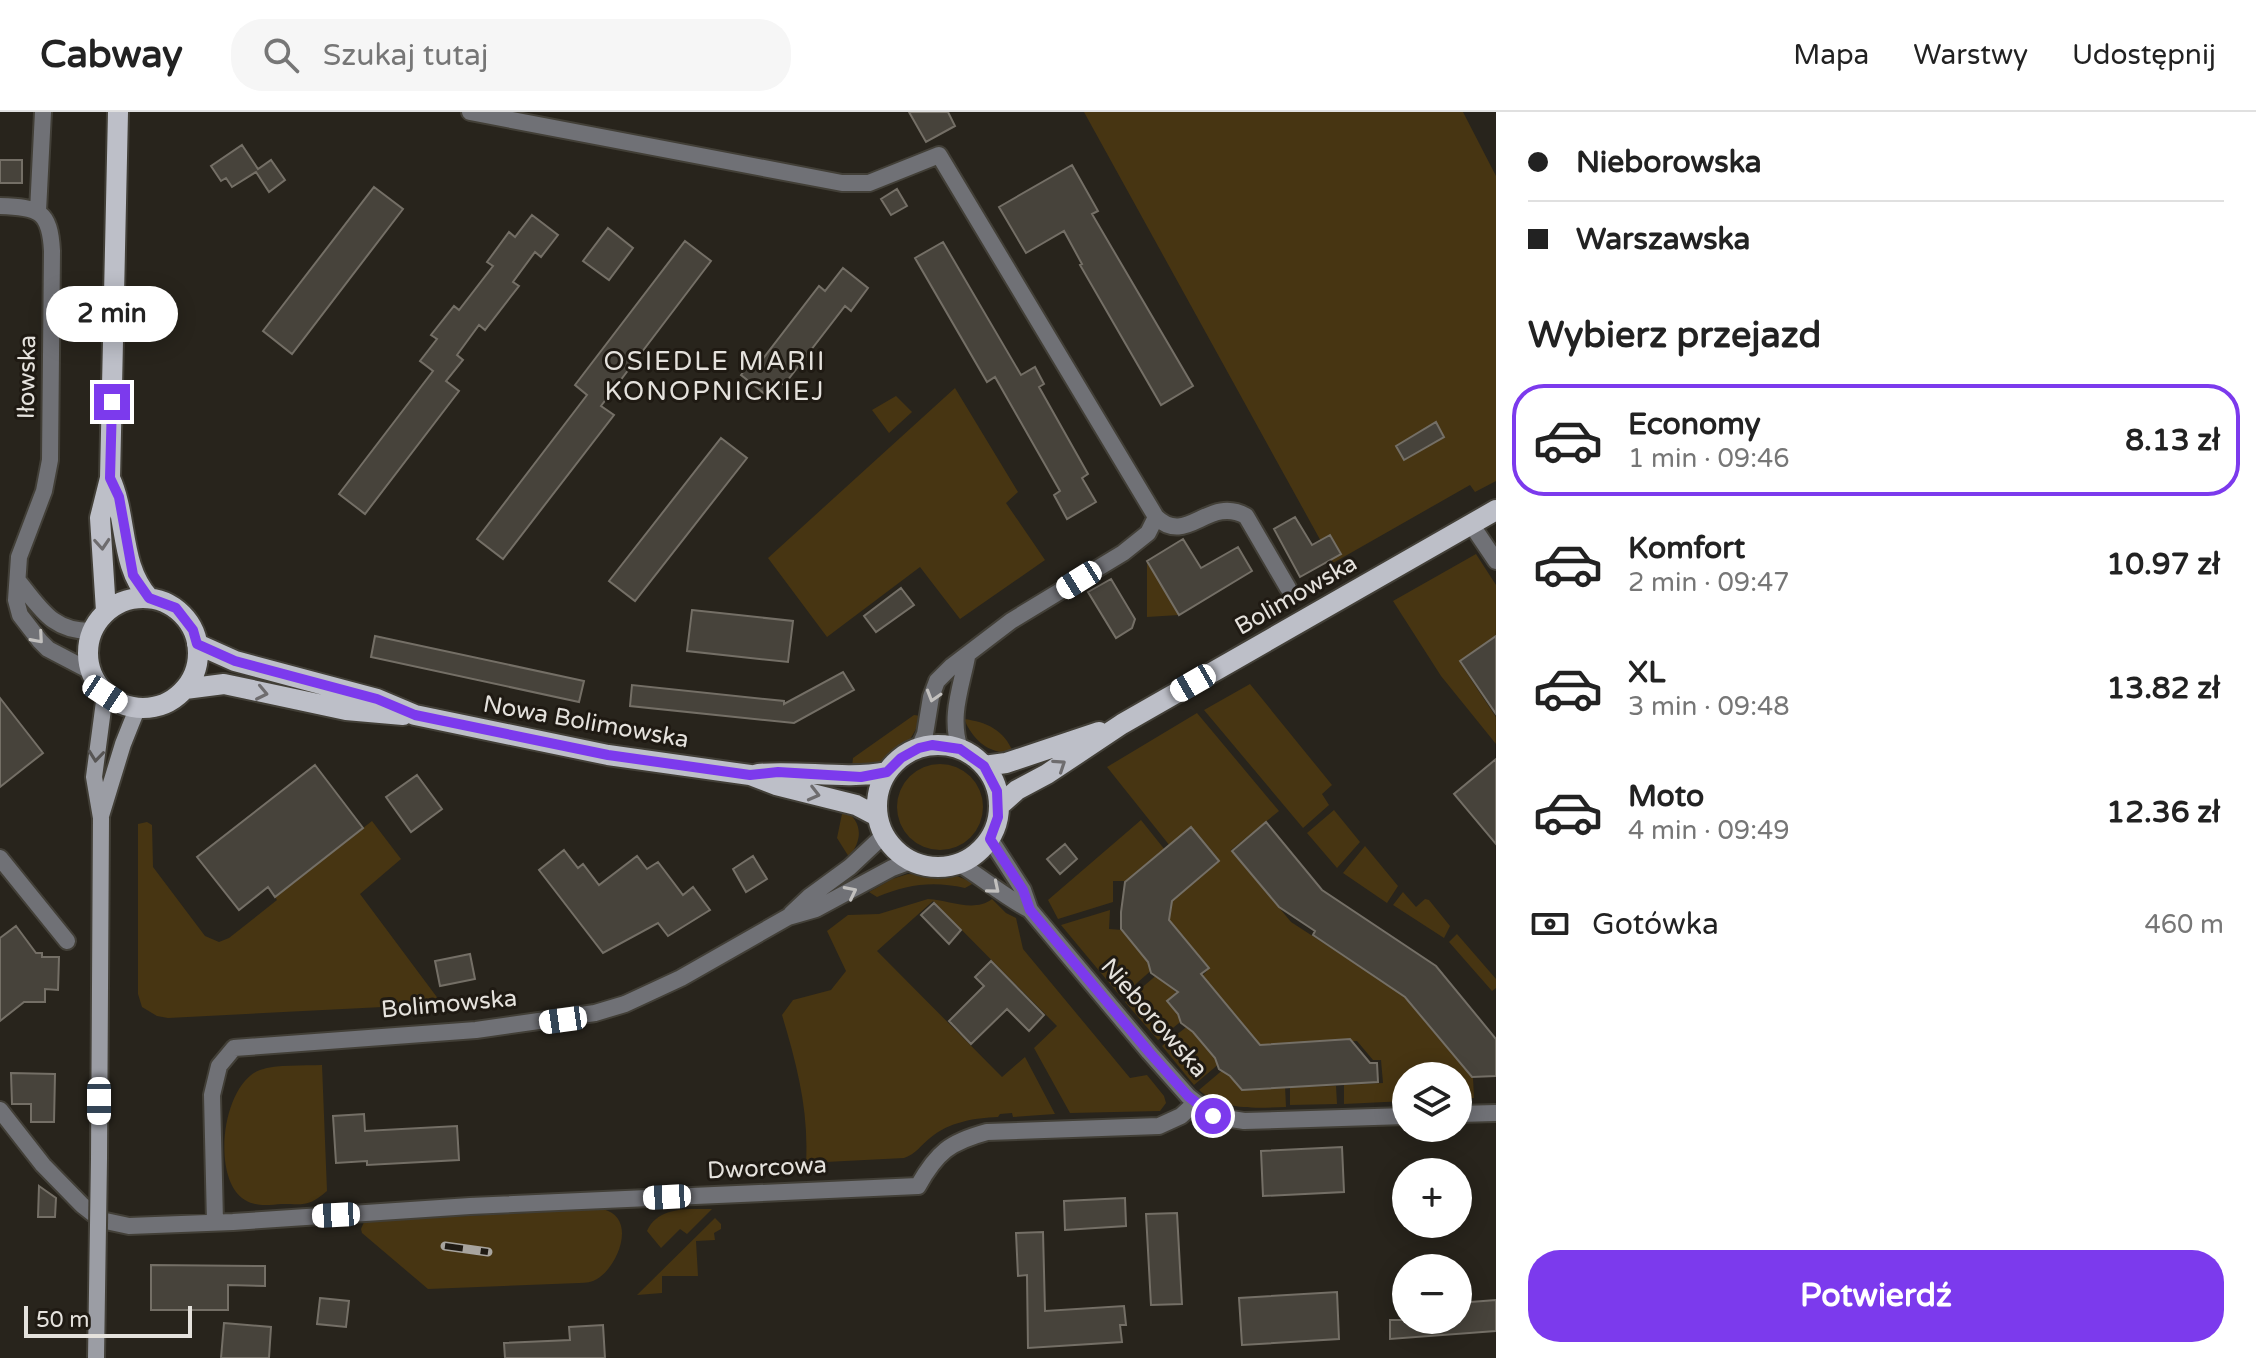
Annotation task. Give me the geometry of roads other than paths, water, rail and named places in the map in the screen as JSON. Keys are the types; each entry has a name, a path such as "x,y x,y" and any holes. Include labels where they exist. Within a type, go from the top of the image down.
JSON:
{"main road":[{"path":"106,611 100,518 110,478 118,112"},
{"path":"110,478 119,497 133,575 149,598"},
{"name":"Bolimowska","path":"999,806 1017,790 1047,774 1122,724 1496,510"},
{"path":"149,598 176,608 193,630 198,660 194,675 185,689 164,705 137,709 120,704 105,694 90,671 88,644 92,631 106,611 119,602 149,598"},
{"name":"Nowa Bolimowska","path":"197,644 235,661 348,690 415,715 608,755 750,775 776,785 856,805 881,825"},
{"name":"Nowa Bolimowska","path":"185,689 224,684 346,710 380,715 415,715"},
{"name":"Bolimowska","path":"984,766 1006,763 1122,724"},
{"path":"932,745 960,749 984,766 992,778 999,806 998,817 990,839 977,854 960,864 944,868 927,867 911,861 891,846 881,825 877,800 887,772 901,758 932,745"},
{"name":"Nowa Bolimowska","path":"750,775 778,772 861,777 887,772"}],"street":[{"path":"0,206 23,206 38,211 43,112"},
{"path":"470,112 842,183 869,183 939,155 1156,517 1165,526 1176,528 1216,510 1236,510 1246,516 1288,588"},
{"name":"Iłowska","path":"38,211 51,229 50,460 44,491 22,547 16,600 20,615 48,649 90,671"},
{"path":"919,748 937,681 952,666 1011,621 1123,553 1148,533 1156,517"},
{"path":"1471,524 1496,561"},
{"path":"19,582 43,612 59,625 92,631"},
{"path":"960,749 955,735 955,705 967,657"},
{"path":"96,1358 101,818 94,777 105,694"},
{"path":"101,818 137,709"},
{"name":"Bolimowska","path":"788,917 850,867 881,825"},
{"name":"Nieborowska","path":"990,839 1023,890 1030,910 1149,1052 1195,1103 1213,1116 1244,1121 1392,1116"},
{"path":"0,858 67,941"},
{"name":"Bolimowska","path":"215,1222 212,1095 219,1066 234,1048 476,1030 595,1013 625,1004 681,978 788,917 816,909 911,861"},
{"name":"Nieborowska","path":"960,864 985,879 1007,898 1030,910"},
{"name":"Dworcowa","path":"0,1110 43,1165 101,1220 129,1226 470,1206 918,1186 932,1161 961,1139 987,1132 1159,1126 1181,1116 1195,1103"},
{"path":"1472,1114 1496,1113"}],"railway":[{"path":"445,1246 488,1252"}],"district":[{"name":"OSIEDLE MARII KONOPNICKIEJ","path":"715,376"}]}
